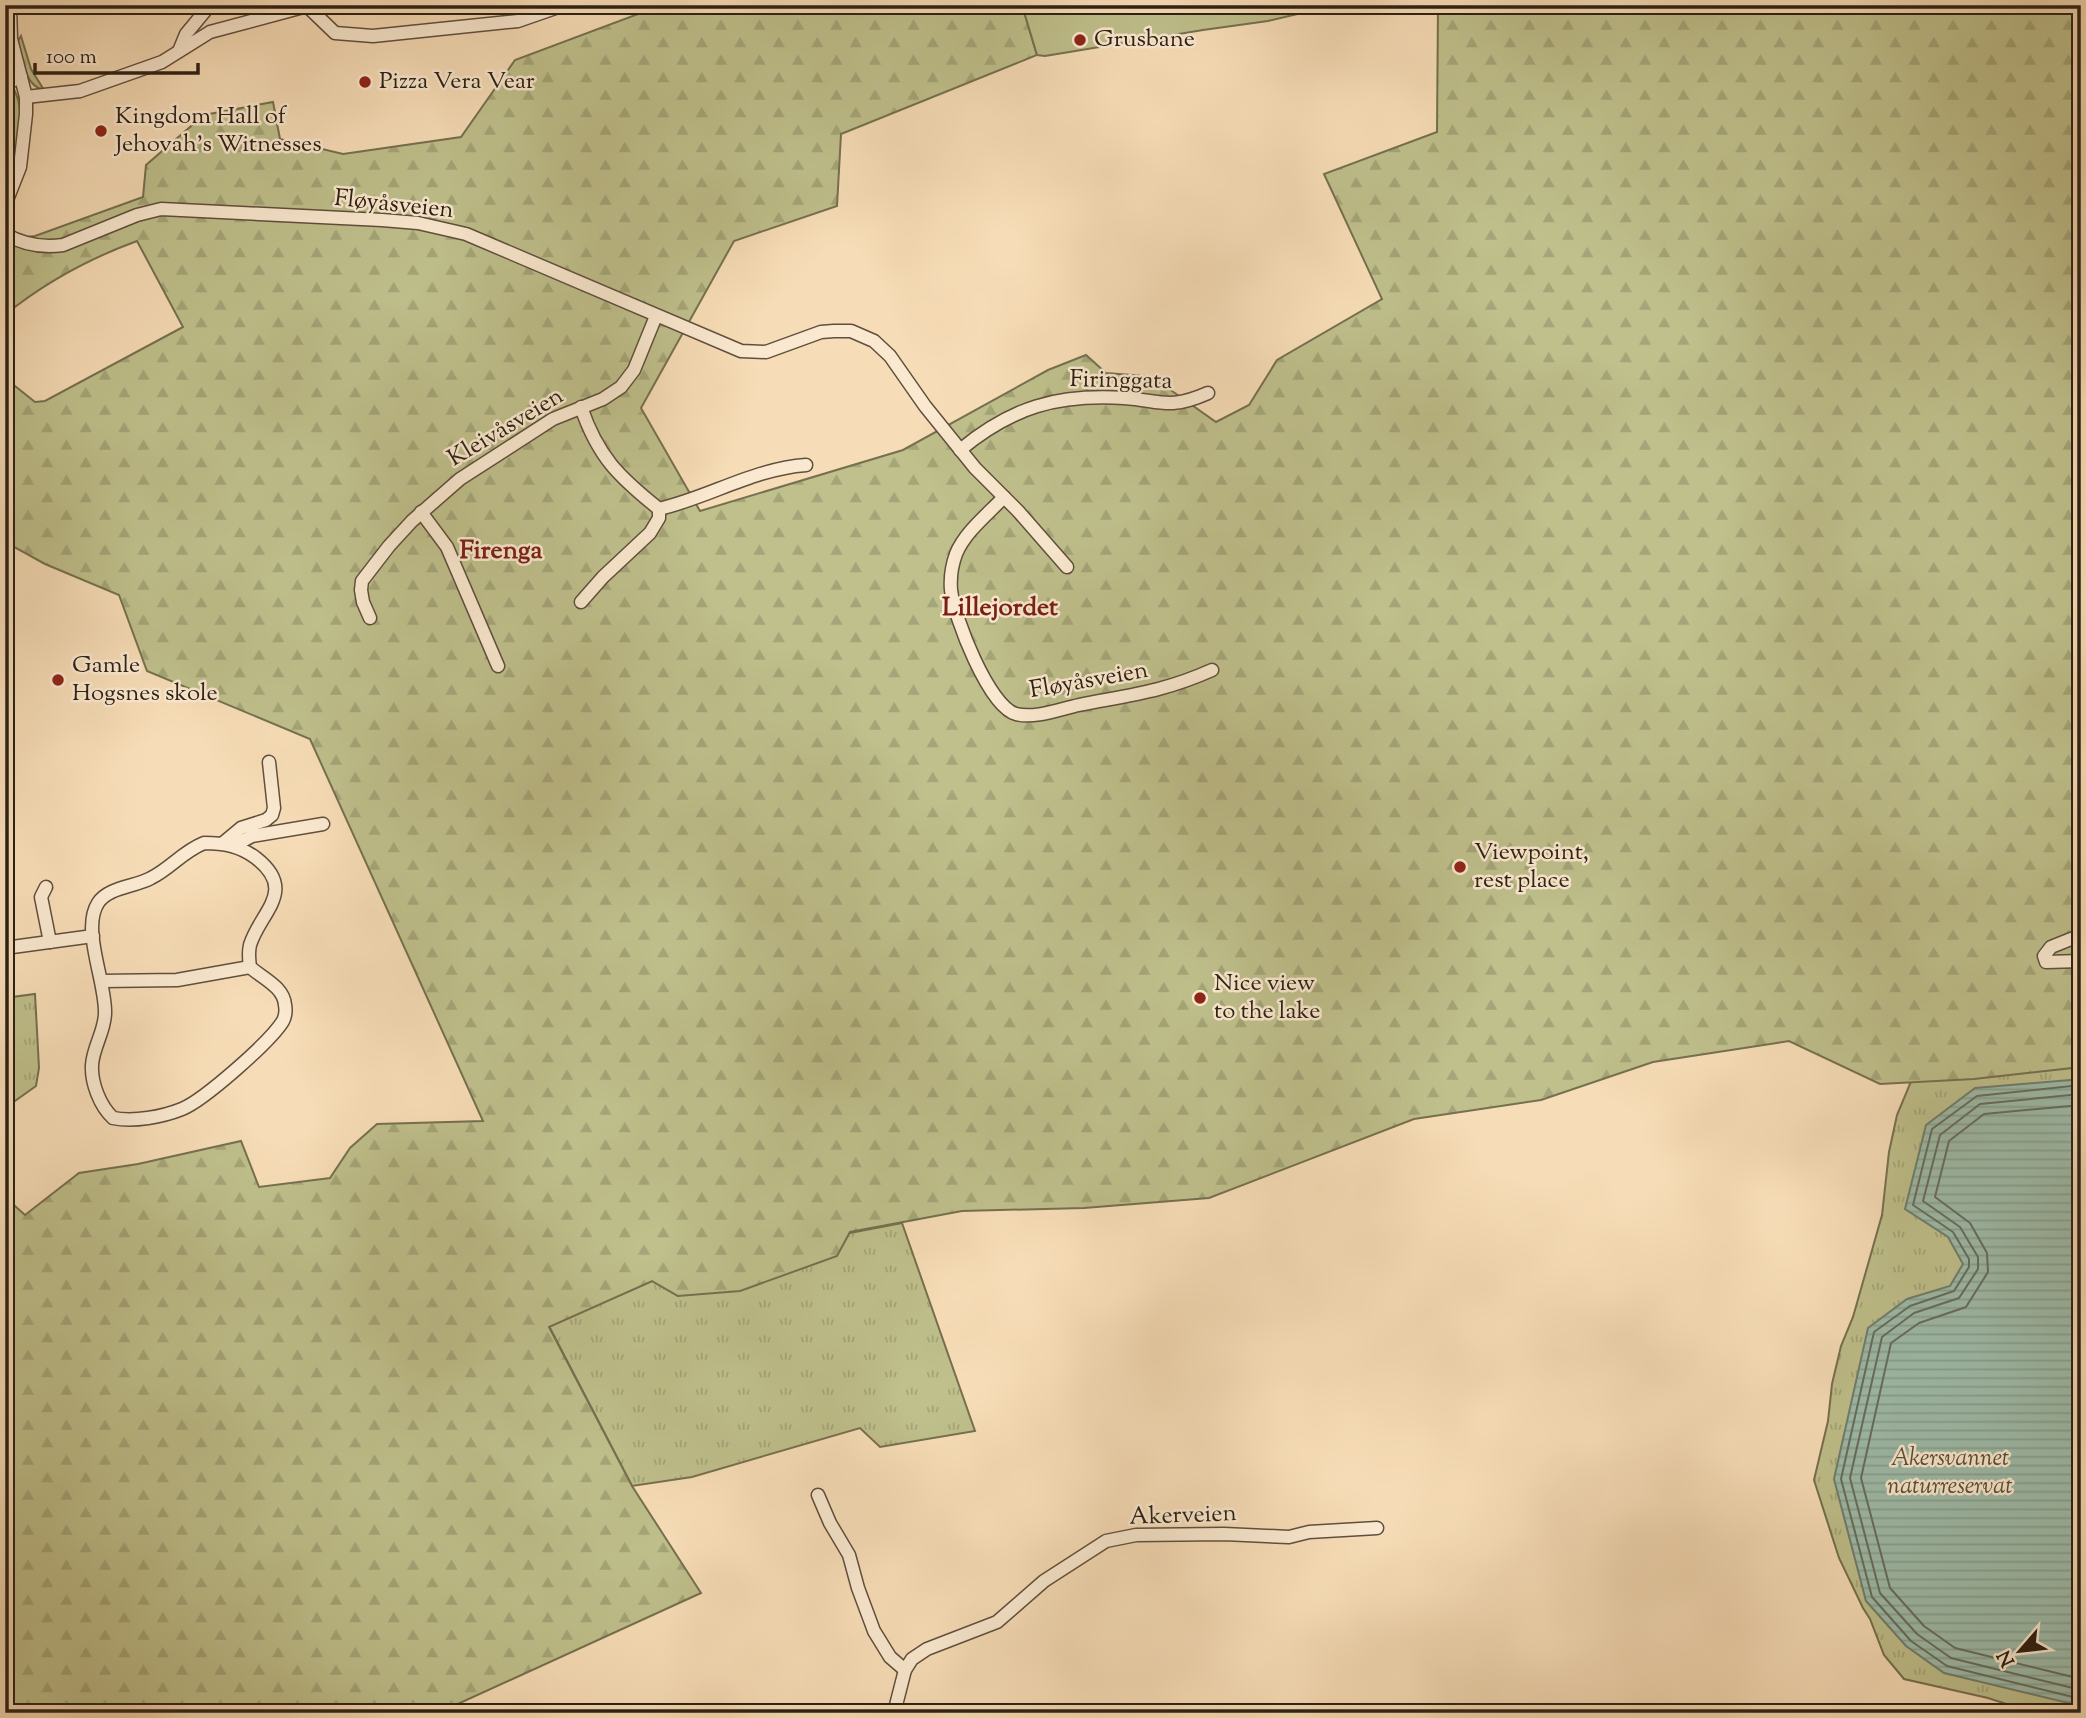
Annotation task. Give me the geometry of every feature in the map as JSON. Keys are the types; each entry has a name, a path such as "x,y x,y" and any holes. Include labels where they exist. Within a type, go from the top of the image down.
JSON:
{"street":[{"path":"5,205 20,167 25,137 26,97 8,36 10,5"},
{"path":"177,54 187,34 210,5"},
{"path":"26,97 80,91 162,62 210,32 307,6 335,33 373,36 518,20 564,5"},
{"path":"5,84 21,77"},
{"name":"Fløyåsveien","path":"5,234 29,245 52,247 137,215 161,209 418,223 466,234 724,345 752,352 782,348 821,332 844,331 865,337 881,347 902,371 925,407 960,450"},
{"name":"Kleivåsveien","path":"370,618 363,602 362,581 388,546 421,512 460,479 553,419 612,394 629,379 656,316"},
{"name":"Firinggata","path":"960,450 1001,419 1059,400 1102,397 1168,405 1185,403 1208,393"},
{"path":"581,407 602,455 616,472 659,509 659,518 650,533 603,577 581,602"},
{"path":"960,450 1067,568"},
{"path":"659,509 684,503 743,478 780,467 806,465"},
{"name":"Fløyåsveien","path":"1004,497 962,541 951,578 953,603 959,621 980,670 1000,705 1018,715 1039,714 1171,687 1212,670"},
{"path":"421,512 447,547 498,666"},
{"path":"228,844 241,828 266,820 272,815 274,808 269,762"},
{"path":"228,844 250,854 266,866 274,883 273,902 249,948 250,967 281,993 286,1006 283,1021 202,1099 181,1110 129,1119 113,1118 104,1108 94,1080 92,1065 105,1015 102,981 93,936 93,913 96,905 107,894 150,879 188,850 204,843 228,844 252,836 323,824"},
{"path":"46,887 41,897 50,942"},
{"path":"2081,935 2051,947 2043,956 2046,962 2081,961"},
{"path":"5,948 93,936"},
{"path":"102,981 177,980 250,967"},
{"path":"818,1495 830,1523 849,1555 874,1631 890,1657 905,1670 894,1713"},
{"name":"Akerveien","path":"905,1670 912,1659 927,1649 997,1622 1044,1581 1106,1541 1136,1535 1289,1536 1377,1528"}],"green space":[{"path":"662,5 1022,5 1037,55 841,134 837,206 734,241 641,408 700,511 903,450 1048,370 1086,355 1106,373 1145,376 1165,386 1216,422 1249,405 1277,360 1382,299 1324,174 1437,132 1438,5 2081,5 2081,1067 1974,1079 1880,1084 1789,1041 1653,1062 1541,1100 1414,1119 1209,1198 1084,1208 962,1211 850,1232 837,1256 740,1291 678,1296 652,1281 549,1327 632,1486 701,1593 438,1713 5,1713 5,1197 25,1215 79,1173 138,1164 241,1141 259,1187 330,1178 350,1148 377,1124 483,1121 310,739 147,671 119,595 45,564 5,542 5,378 35,402 45,401 183,327 137,241 85,263 53,281 6,314 5,322 5,250 14,238 35,236 143,197 146,165 204,115 273,102 280,139 343,154 461,137 515,60"},
{"name":"Grusbane","path":"1022,5 1336,5 1268,21 1045,56 1037,55"},
{"path":"21,36 31,69 44,90 32,83 25,70 18,41"},
{"path":"12,86 18,98 21,124 5,190 5,93"},
{"path":"35,994 39,1068 36,1086 5,1108 5,998"},
{"name":"Akersvannet naturreservat","path":"2081,1006 2081,1713 2034,1713 1988,1698 1904,1679 1884,1655 1870,1619 1839,1558 1814,1480 1841,1346 1853,1317 1882,1215 1889,1152 1897,1115 1912,1079"},
{"path":"902,1223 975,1431 880,1447 860,1428 692,1477 632,1486 549,1326 652,1281 678,1296 850,1233"}],"water":[{"name":"Akersvannet naturreservat","path":"2081,1079 2081,1706 1944,1673 1906,1646 1866,1601 1834,1479 1868,1328 1907,1299 1950,1286 1963,1264 1948,1237 1905,1209 1926,1125 1975,1088"}],"place":[{"name":"Grusbane","path":"1080,40"},
{"name":"Pizza Vera Vear","path":"365,82"},
{"name":"Kingdom Hall of Jehovah's Witnesses","path":"101,131"},
{"name":"Gamle Hogsnes skole","path":"58,680"},
{"name":"Viewpoint, rest place","path":"1460,867"},
{"name":"Nice view to the lake","path":"1200,998"}],"district":[{"name":"Firenga","path":"501,551"},
{"name":"Lillejordet","path":"1000,608"}]}
